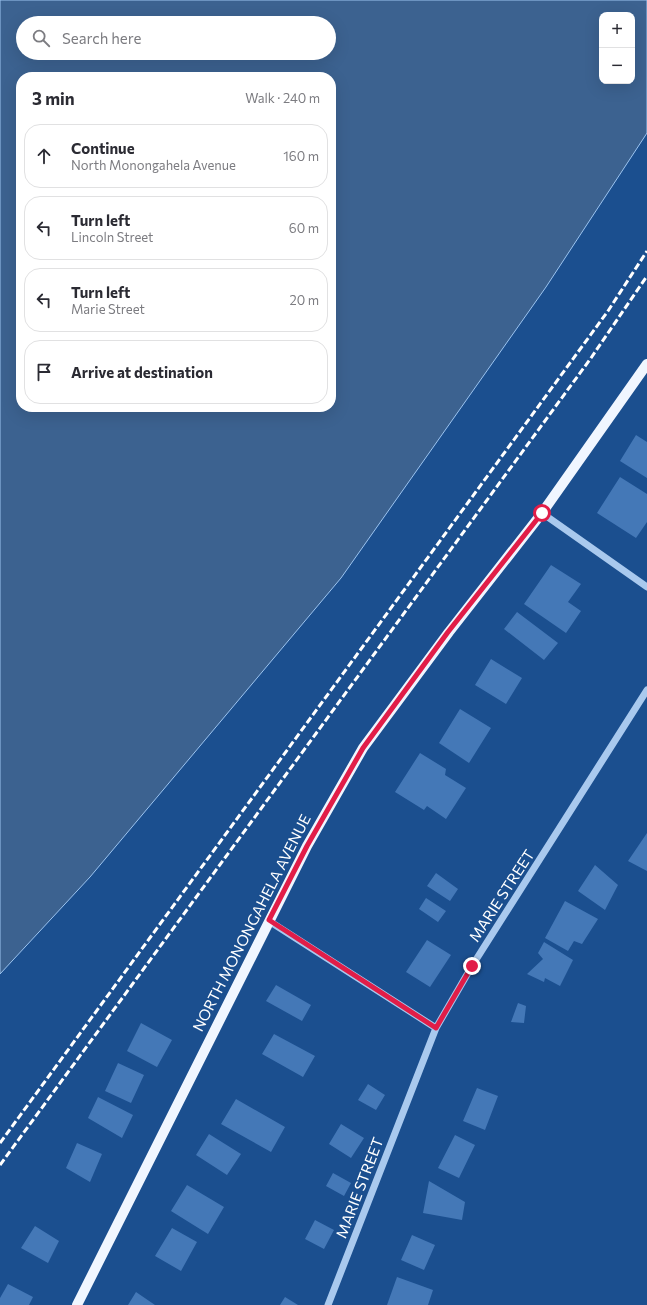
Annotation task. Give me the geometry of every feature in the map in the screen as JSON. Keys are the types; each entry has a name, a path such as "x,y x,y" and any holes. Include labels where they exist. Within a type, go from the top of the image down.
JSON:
{"main road":[{"name":"NORTH MONONGAHELA AVENUE","path":"77,1305 269,920 307,846 363,748 448,632 542,513 647,364"}],"street":[{"path":"542,513 647,587"},
{"name":"MARIE STREET","path":"328,1305 436,1028 472,966 647,690"},
{"path":"269,920 436,1028"}],"water":[{"path":"0,0 647,0 647,133 546,287 341,578 90,877 0,974"}],"building":[{"path":"636,435 647,442 647,478 620,461"},
{"path":"620,477 647,494 647,522 636,538 597,513"},
{"path":"551,565 581,584 568,602 581,611 566,633 524,604"},
{"path":"517,612 558,643 544,660 504,629"},
{"path":"491,659 522,678 506,704 475,685"},
{"path":"460,709 491,728 469,763 439,743"},
{"path":"420,753 446,769 445,775 466,788 446,819 427,806 424,810 395,792"},
{"path":"647,833 647,871 628,861"},
{"path":"595,865 618,885 605,910 578,891"},
{"path":"436,873 458,889 450,901 427,886"},
{"path":"426,898 446,911 438,922 419,909"},
{"path":"565,901 598,919 582,944 574,941 568,951 545,938"},
{"path":"427,940 451,955 430,987 406,972"},
{"path":"544,942 573,960 560,986 545,978 544,982 527,974 543,959 538,953"},
{"path":"276,985 311,1005 302,1021 266,1001"},
{"path":"518,1003 526,1006 524,1023 511,1022"},
{"path":"141,1023 172,1040 157,1067 127,1051"},
{"path":"274,1034 315,1056 303,1077 262,1054"},
{"path":"118,1063 144,1075 131,1103 105,1091"},
{"path":"368,1084 385,1095 376,1110 358,1100"},
{"path":"477,1088 498,1096 485,1130 463,1121"},
{"path":"98,1097 133,1115 122,1138 88,1118"},
{"path":"236,1099 285,1127 271,1152 221,1124"},
{"path":"341,1124 364,1138 351,1158 329,1144"},
{"path":"209,1134 241,1154 227,1175 196,1155"},
{"path":"455,1135 475,1145 459,1178 438,1168"},
{"path":"77,1143 102,1154 90,1182 66,1168"},
{"path":"333,1173 351,1183 344,1196 326,1186"},
{"path":"429,1181 465,1202 462,1220 423,1213"},
{"path":"187,1185 224,1207 208,1234 171,1211"},
{"path":"315,1220 334,1230 324,1249 305,1239"},
{"path":"35,1226 59,1241 48,1263 21,1248"},
{"path":"172,1228 197,1242 181,1271 155,1256"},
{"path":"412,1235 435,1245 424,1270 401,1260"},
{"path":"397,1277 433,1290 428,1305 387,1305"},
{"path":"8,1284 33,1297 29,1305 0,1305 0,1298"},
{"path":"136,1292 155,1305 128,1305"},
{"path":"285,1297 298,1305 280,1305"}],"railway":[{"path":"0,1143 608,311 647,251"},
{"path":"0,1165 591,358 647,276"}],"route":[{"path":"472,966 436,1028 269,920 307,846 363,748 448,632 542,513"}]}
